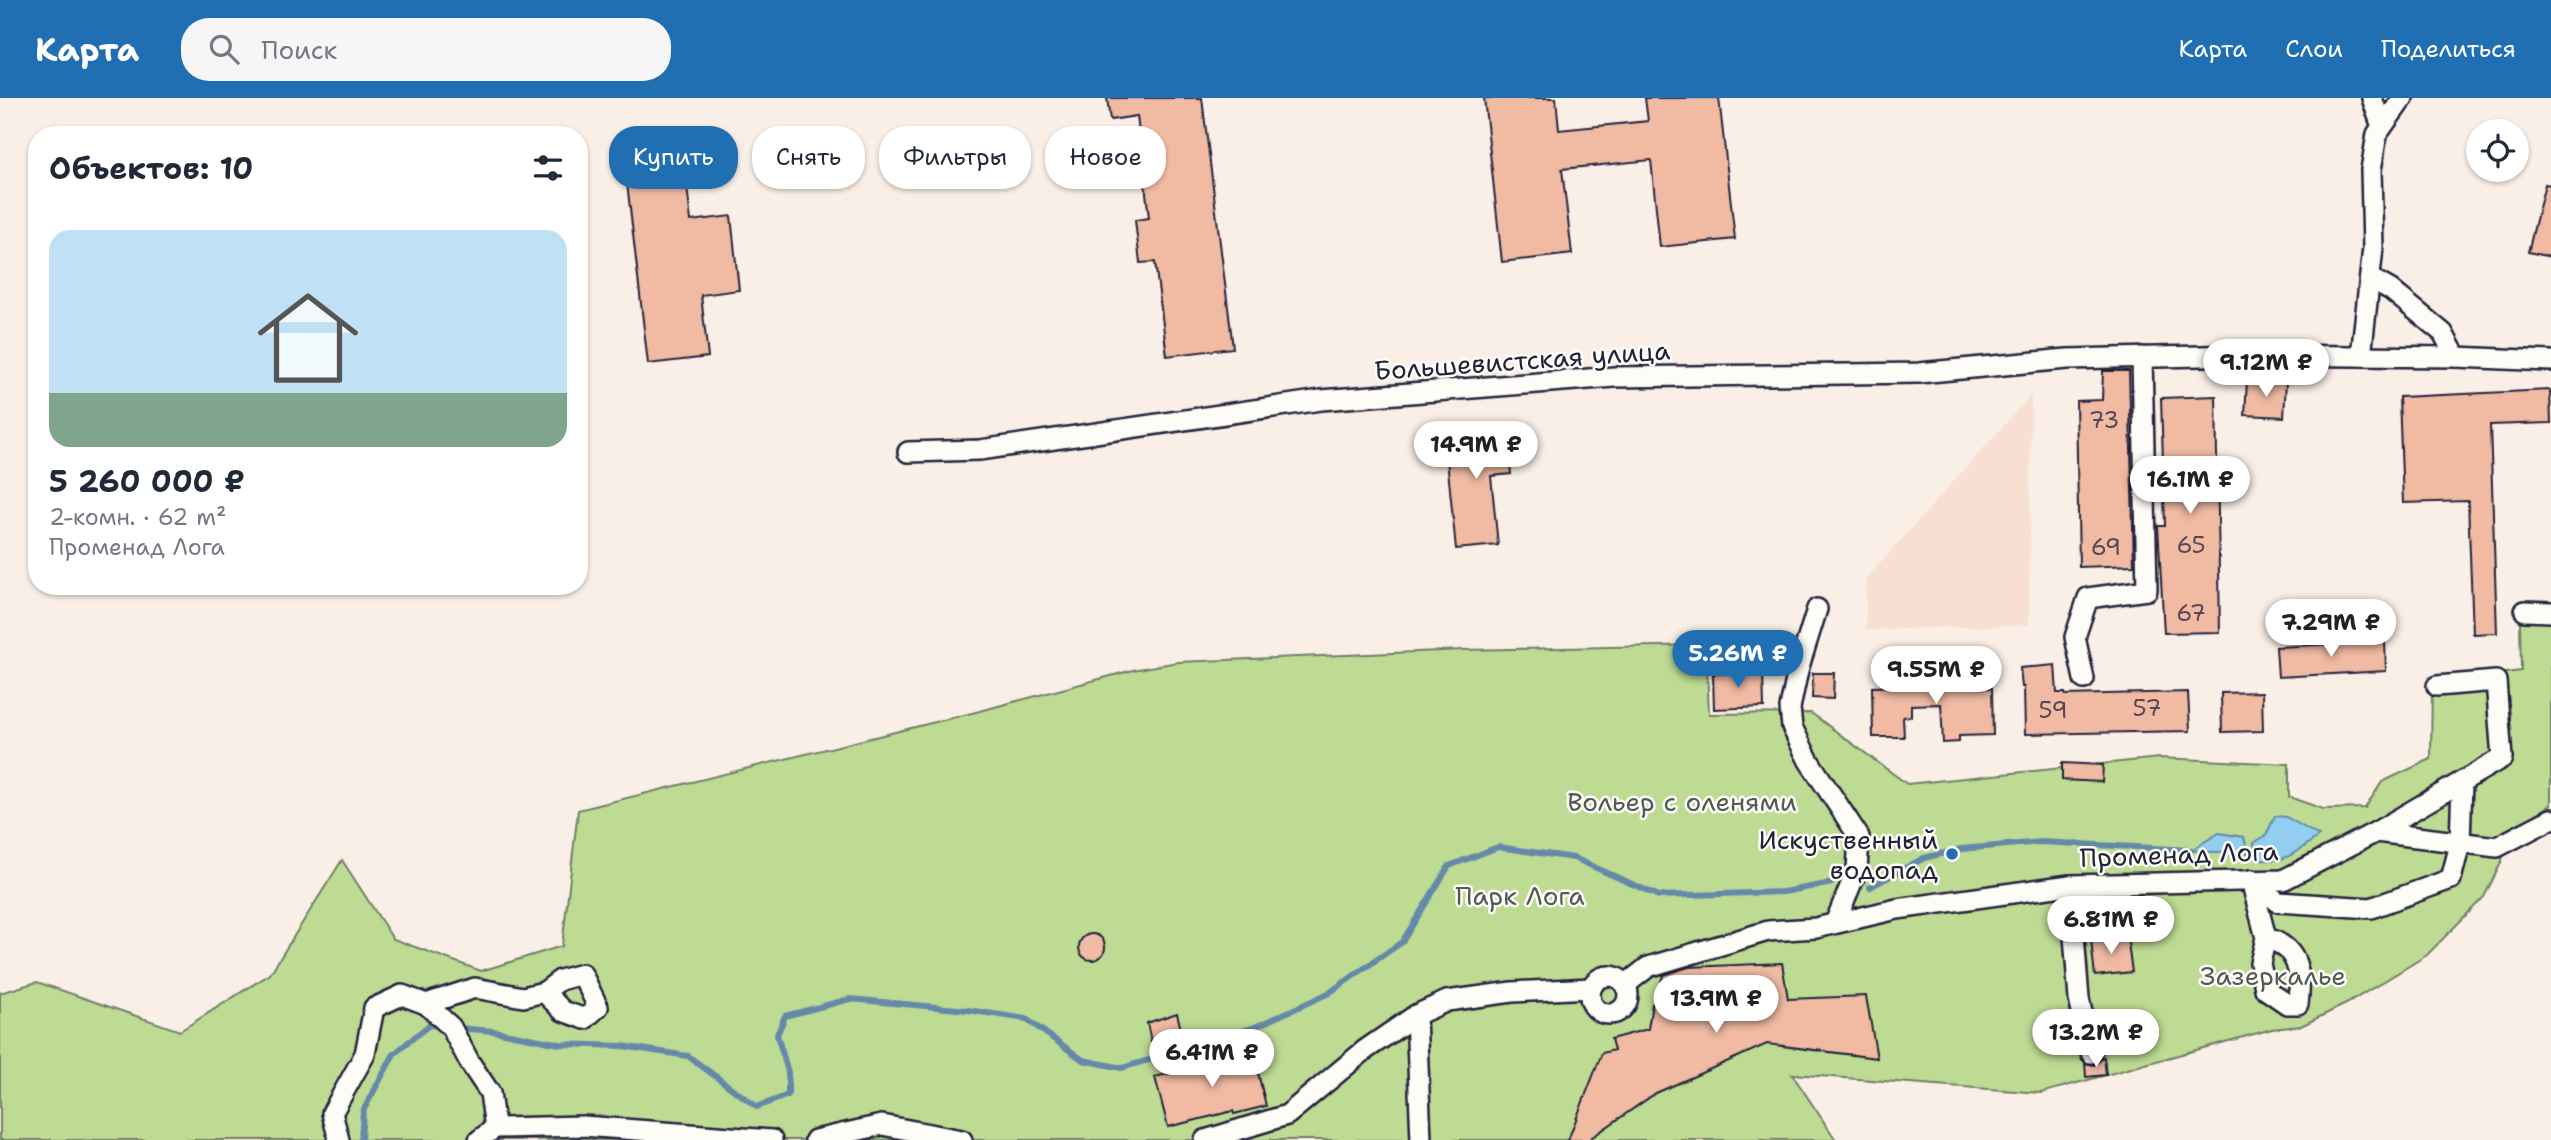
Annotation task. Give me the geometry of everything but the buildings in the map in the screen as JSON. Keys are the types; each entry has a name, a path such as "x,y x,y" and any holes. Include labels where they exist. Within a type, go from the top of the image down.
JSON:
{"street":[{"path":"2372,98 2382,127"},
{"path":"2361,356 2370,278 2371,170 2377,134 2403,98"},
{"path":"2370,278 2391,290 2443,333 2456,357"},
{"name":"Большевистская улица","path":"908,452 979,450 1347,398 1614,377 1919,373 2067,359 2142,357 2361,356 2551,360"},
{"path":"2084,679 2075,637 2088,598 2147,590 2142,357"},
{"path":"1817,609 1798,670 1790,708 1792,727 1809,761 1859,836 1857,870 1835,923"},
{"path":"2525,611 2551,612"},
{"name":"Променад Лога","path":"1625,985 1648,967 1768,931 1816,928 1897,909 2070,885 2283,880 2376,832 2502,758 2496,681 2437,686"},
{"path":"2251,880 2278,902 2371,908 2451,880 2460,844 2462,782"},
{"path":"2376,832 2497,847 2551,819"},
{"path":"2251,880 2266,938"},
{"path":"2070,885 2079,999 2091,1053"},
{"path":"1608,976 1621,979 1625,985 1628,997 1626,1003 1612,1014 1595,1008 1590,997 1596,980 1608,976"},
{"path":"426,1004 475,988 523,997 544,992"},
{"path":"1205,1140 1287,1115 1366,1050 1416,1015 1447,1001 1511,992 1591,988"},
{"path":"339,1140 332,1113 365,1054 374,1008 401,995 426,1004 451,1027 490,1093 487,1134 583,1126 772,1140"},
{"path":"1416,1015 1421,1140"},
{"path":"815,1140 882,1125 962,1140"}],"shaded area":[{"path":"2031,395 2029,625 1866,630 1866,579"}],"green space":[{"name":"Парк Лога","path":"2520,620 2551,622 2551,805 2507,832 2502,861 2484,897 2427,955 2348,1003 2301,1026 2272,1029 2041,1093 1792,1074 1836,1140 0,1140 0,993 37,982 180,1031 270,974 342,860 393,939 481,971 562,946 578,810 976,712 1133,670 1178,662 1464,650 1706,645 1709,714 1811,713 1907,784 2159,758 2289,764 2289,797 2323,809 2365,808 2382,782 2431,759 2432,682 2521,671"}],"water":[{"path":"2275,816 2286,817 2319,836 2297,852 2281,859 2255,856 2254,843 2266,835"},
{"path":"2219,833 2244,837 2248,853 2191,850"}],"waterway":[{"path":"1870,887 1924,858 1961,849 2042,842 2191,850"},
{"path":"1217,1039 1255,1027 1329,993 1402,942 1449,866 1498,847 1574,858 1659,896 1783,892 1832,883"},
{"path":"457,1028 494,1031 560,1044 622,1046 688,1056 757,1107 788,1095 788,1072 777,1035 785,1016 850,999 968,1010 1026,1019 1083,1060 1122,1068 1198,1045"},
{"path":"361,1140 363,1111 394,1054 429,1025 443,1026"}],"place":[{"name":"Искуственный водопад","path":"1952,854"}],"park label":[{"name":"Вольер с оленями","path":"1682,801"},
{"name":"Зазеркалье","path":"2273,975"}]}
